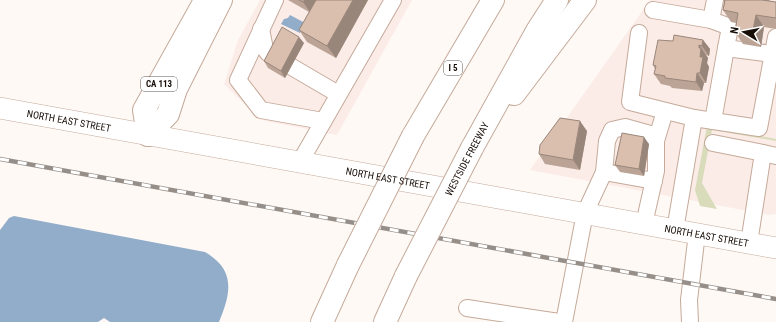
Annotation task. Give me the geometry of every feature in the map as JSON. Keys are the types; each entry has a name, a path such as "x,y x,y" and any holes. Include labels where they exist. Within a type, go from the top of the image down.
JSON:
{"highway":[{"name":"CA 113","path":"148,135 144,110 206,0"},
{"path":"148,135 168,114 176,90 222,0"},
{"name":"I 5","path":"322,322 348,265 413,136 493,0"},
{"name":"WESTSIDE FREEWAY","path":"385,322 406,276 472,148 537,31 557,0"},
{"path":"484,128 520,88 584,0"}],"main road":[{"name":"NORTH EAST STREET","path":"0,108 776,248"}],"lane":[{"path":"275,0 238,80 261,110 323,121"},
{"path":"300,162 393,0"},
{"path":"711,20 715,0"},
{"path":"653,10 711,20 730,27 713,121"},
{"path":"261,29 265,49 268,53 338,94"},
{"path":"639,33 630,102 694,118 759,128 776,36"},
{"path":"726,48 772,54"},
{"path":"644,224 656,171 656,141 665,111"},
{"path":"675,230 694,118"},
{"path":"564,322 585,213 604,172 607,141 612,130 624,127 650,134 656,141"},
{"path":"713,143 769,154 749,243"},
{"path":"604,172 654,181"},
{"path":"690,322 688,300 697,233"},
{"path":"467,308 559,322"}],"shaded area":[{"path":"260,0 412,0 337,135 261,120 224,84 238,40"},
{"path":"650,0 776,0 776,214 769,215 530,170"}],"green space":[{"path":"707,126 776,139 776,141 712,130 702,183 717,209 700,206 695,190"}],"water":[{"path":"290,15 305,23 300,33 281,24 284,19 288,18"},
{"path":"14,216 205,252 222,266 228,283 226,301 219,322 110,322 104,318 98,322 0,322 0,230 9,218"}],"building":[{"path":"316,0 353,0 327,46 299,30"},
{"path":"725,0 762,0 776,2 776,18 756,15 752,35 735,32 738,13 723,10"},
{"path":"282,27 299,37 281,71 264,61"},
{"path":"674,35 703,40 702,46 699,45 699,48 701,48 700,57 703,57 700,73 697,73 696,82 665,78 665,76 654,74 656,66 653,65 658,40 673,41"},
{"path":"560,118 580,121 573,160 539,154 540,145"},
{"path":"622,133 644,137 639,169 615,165"}],"railway":[{"path":"0,159 776,299"}]}
